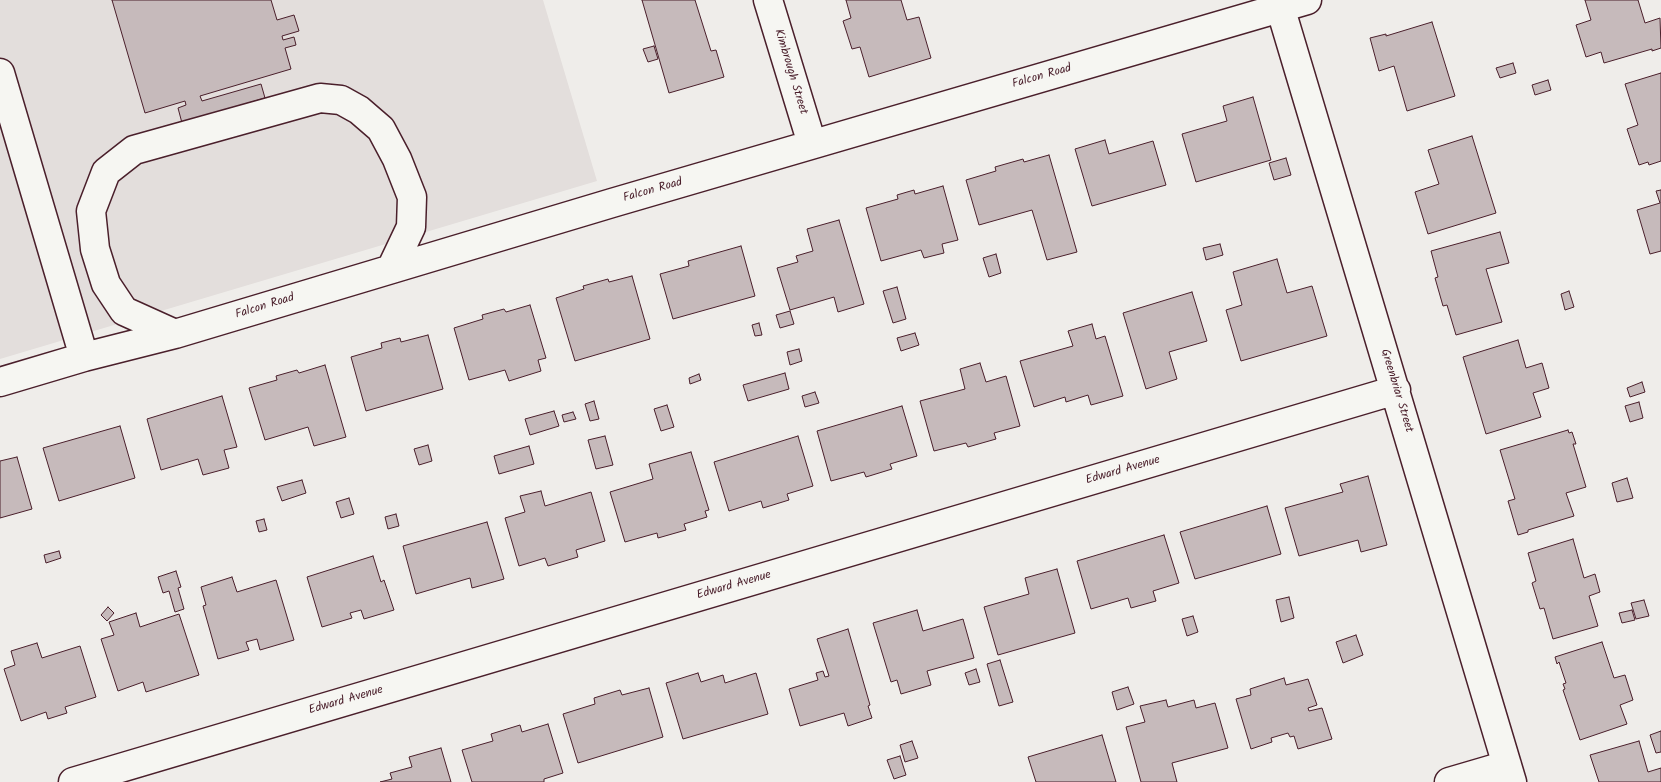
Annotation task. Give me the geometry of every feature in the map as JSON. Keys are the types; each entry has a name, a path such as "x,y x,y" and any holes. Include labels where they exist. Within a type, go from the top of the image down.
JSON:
{"street":[{"name":"Kimbrough Street","path":"768,0 812,144"},
{"name":"Falcon Road","path":"0,382 84,357 175,334 1280,4 1307,0"},
{"name":"Greenbriar Street","path":"1280,4 1509,773"},
{"path":"0,72 84,357"},
{"path":"175,334 124,311 106,284 95,249 91,211 106,172 134,150 320,98 341,100 359,110 381,129 397,159 412,197 411,228 391,269"},
{"name":"Edward Avenue","path":"73,782 1396,390"},
{"path":"1449,782 1509,773"}],"shaded area":[{"path":"0,0 543,0 597,181 0,359"}],"building":[{"path":"112,0 271,0 277,20 294,15 299,31 282,36 283,40 294,37 296,45 285,48 291,69 200,96 202,101 261,84 265,98 182,123 178,108 186,105 185,101 145,113"},
{"path":"642,0 695,0 711,51 716,50 724,77 669,93"},
{"path":"846,0 901,0 907,20 919,17 931,58 869,77 860,47 852,49 843,21 851,18"},
{"path":"1585,0 1638,0 1645,23 1660,18 1661,48 1604,63 1601,52 1586,57 1576,25 1591,20"},
{"path":"1432,22 1455,96 1407,111 1394,66 1379,71 1370,38 1386,34 1386,36"},
{"path":"654,46 658,59 648,62 643,49"},
{"path":"1513,63 1516,73 1500,78 1496,68"},
{"path":"1661,73 1661,161 1649,165 1648,162 1639,165 1627,129 1638,125 1625,84"},
{"path":"1548,80 1551,90 1535,95 1532,85"},
{"path":"1253,97 1271,160 1196,182 1182,134 1227,121 1223,106"},
{"path":"1472,136 1496,213 1428,234 1415,192 1439,184 1428,150"},
{"path":"1105,140 1109,154 1153,141 1166,185 1092,206 1075,149"},
{"path":"1049,155 1077,252 1047,260 1032,210 979,225 966,180 996,171 995,167 1023,159 1024,162"},
{"path":"1286,158 1291,175 1274,180 1269,163"},
{"path":"943,186 958,240 942,244 944,253 924,258 921,250 881,261 866,208 898,199 897,195 914,190 915,194"},
{"path":"1661,190 1661,251 1650,254 1637,210 1660,203 1656,191"},
{"path":"839,220 864,304 838,312 834,297 790,310 777,268 798,262 796,256 813,251 807,229"},
{"path":"1500,232 1509,263 1486,269 1502,322 1456,335 1447,305 1443,306 1435,278 1438,277 1431,251"},
{"path":"1220,244 1223,255 1206,260 1203,248"},
{"path":"741,246 755,296 673,319 660,274 689,266 688,261"},
{"path":"996,254 1001,273 989,277 983,258"},
{"path":"1277,259 1287,293 1312,286 1327,336 1241,361 1226,310 1242,305 1233,272"},
{"path":"632,276 650,339 575,361 556,298 584,289 583,286 608,279 609,282"},
{"path":"897,287 906,319 893,323 883,291"},
{"path":"1569,291 1574,307 1565,310 1561,294"},
{"path":"1192,292 1207,341 1169,352 1177,379 1146,389 1123,313"},
{"path":"530,305 546,358 538,360 541,371 509,381 505,370 469,380 454,328 483,319 482,315 504,309 506,312"},
{"path":"790,311 794,324 780,328 776,315"},
{"path":"759,323 762,335 755,336 752,325"},
{"path":"1092,324 1096,339 1105,336 1123,396 1091,405 1088,395 1066,402 1065,397 1034,407 1020,361 1073,346 1068,331"},
{"path":"915,333 919,345 901,351 897,338"},
{"path":"428,335 443,389 366,411 351,357 382,348 381,343 400,338 401,342"},
{"path":"1518,340 1526,368 1542,363 1549,388 1533,393 1541,417 1486,434 1463,357"},
{"path":"799,349 802,361 790,365 787,352"},
{"path":"980,363 986,382 1006,376 1020,426 994,433 996,439 968,447 966,443 934,451 920,401 965,389 960,369"},
{"path":"325,365 346,437 314,446 308,427 265,440 249,388 277,380 276,376 297,370 299,373"},
{"path":"785,373 789,389 748,401 743,385"},
{"path":"699,374 701,380 690,384 689,378"},
{"path":"1642,382 1645,392 1630,397 1627,388"},
{"path":"815,392 819,403 805,407 802,396"},
{"path":"222,396 237,447 224,450 229,468 203,475 198,459 161,470 147,419"},
{"path":"594,401 599,419 590,421 585,404"},
{"path":"1639,402 1643,418 1630,422 1625,406"},
{"path":"667,405 674,427 661,431 654,409"},
{"path":"902,406 917,456 890,464 892,469 866,477 864,472 831,481 817,431"},
{"path":"554,411 559,426 530,435 525,419"},
{"path":"573,412 576,419 564,422 562,415"},
{"path":"120,426 135,478 59,501 43,448"},
{"path":"1568,430 1569,433 1572,432 1576,444 1573,444 1586,487 1566,493 1574,516 1528,530 1528,532 1518,535 1508,501 1515,499 1500,450"},
{"path":"605,436 613,465 596,469 588,440"},
{"path":"798,436 813,486 787,494 789,500 763,508 761,501 729,511 714,462"},
{"path":"428,445 432,461 419,465 414,449"},
{"path":"529,446 534,464 499,474 494,456"},
{"path":"691,452 709,510 705,511 707,517 684,524 686,530 658,538 657,533 625,542 610,492 653,479 649,464"},
{"path":"17,457 32,509 0,518 0,461"},
{"path":"1368,476 1387,545 1361,552 1358,540 1299,556 1285,508 1343,492 1340,484"},
{"path":"1627,478 1633,498 1617,502 1612,483"},
{"path":"302,480 306,493 282,501 277,487"},
{"path":"541,491 545,506 591,492 605,541 576,550 578,557 548,566 545,558 519,566 505,518 525,512 520,496"},
{"path":"349,498 354,514 341,518 336,502"},
{"path":"1267,506 1281,554 1195,579 1180,532"},
{"path":"396,514 399,526 388,529 385,517"},
{"path":"264,519 267,530 259,532 256,521"},
{"path":"487,522 504,579 472,588 470,578 416,594 403,546"},
{"path":"1164,535 1179,583 1153,591 1156,601 1131,608 1128,598 1091,609 1077,561"},
{"path":"1573,539 1584,578 1595,574 1600,592 1589,596 1598,626 1553,639 1544,608 1540,609 1532,583 1536,581 1528,553"},
{"path":"59,551 61,558 46,563 44,555"},
{"path":"373,556 381,582 384,580 394,610 364,619 361,610 350,613 352,618 322,627 307,577"},
{"path":"1057,569 1075,633 998,655 984,607 1029,594 1025,578"},
{"path":"176,571 181,587 178,588 184,609 175,612 169,591 163,593 158,577"},
{"path":"232,577 237,592 276,580 294,640 260,650 257,639 246,642 249,650 218,659 203,606 206,605 201,587"},
{"path":"1289,597 1294,618 1281,622 1276,600"},
{"path":"1644,600 1649,616 1636,619 1631,603"},
{"path":"108,607 114,613 107,621 101,615"},
{"path":"917,610 923,631 963,619 974,658 927,671 931,685 901,694 897,680 891,682 873,623"},
{"path":"1632,610 1635,620 1622,623 1619,613"},
{"path":"136,613 140,627 179,614 199,675 146,692 143,682 118,691 101,639 114,635 109,622"},
{"path":"1193,616 1198,632 1187,636 1182,619"},
{"path":"848,629 872,718 848,726 844,713 800,726 789,689 818,680 816,673 823,671 825,677 829,676 817,639"},
{"path":"1356,635 1363,655 1343,663 1336,642"},
{"path":"1602,642 1614,678 1625,675 1633,700 1620,705 1627,724 1580,740 1563,690 1565,689 1563,684 1566,683 1559,662 1557,664 1555,657"},
{"path":"37,643 42,658 80,646 96,697 65,707 67,713 48,719 46,712 21,721 4,669 15,665 11,651"},
{"path":"1000,660 1013,702 999,706 987,664"},
{"path":"976,669 980,682 969,685 965,673"},
{"path":"698,673 701,682 723,675 725,683 756,673 768,714 683,739 666,683"},
{"path":"1284,678 1286,685 1308,679 1317,705 1308,708 1309,711 1322,708 1332,739 1298,749 1294,736 1290,737 1288,733 1271,738 1272,742 1251,749 1236,699 1251,695 1250,689"},
{"path":"1128,687 1134,704 1117,710 1112,692"},
{"path":"649,688 663,737 578,763 563,714 595,704 594,698 620,690 622,695"},
{"path":"1166,700 1168,707 1194,700 1196,708 1215,703 1228,748 1172,763 1177,782 1141,782 1126,727 1145,722 1140,706"},
{"path":"548,724 563,773 544,779 544,782 472,782 462,750 493,741 491,734 520,725 522,732"},
{"path":"1661,731 1661,752 1656,753 1650,735"},
{"path":"1102,735 1116,782 1036,782 1028,757"},
{"path":"912,741 918,758 905,762 900,745"},
{"path":"1639,741 1648,772 1661,768 1661,782 1599,782 1590,755"},
{"path":"441,748 451,782 380,782 392,779 390,773 412,767 409,757"},
{"path":"900,756 906,775 894,779 887,760"}]}
